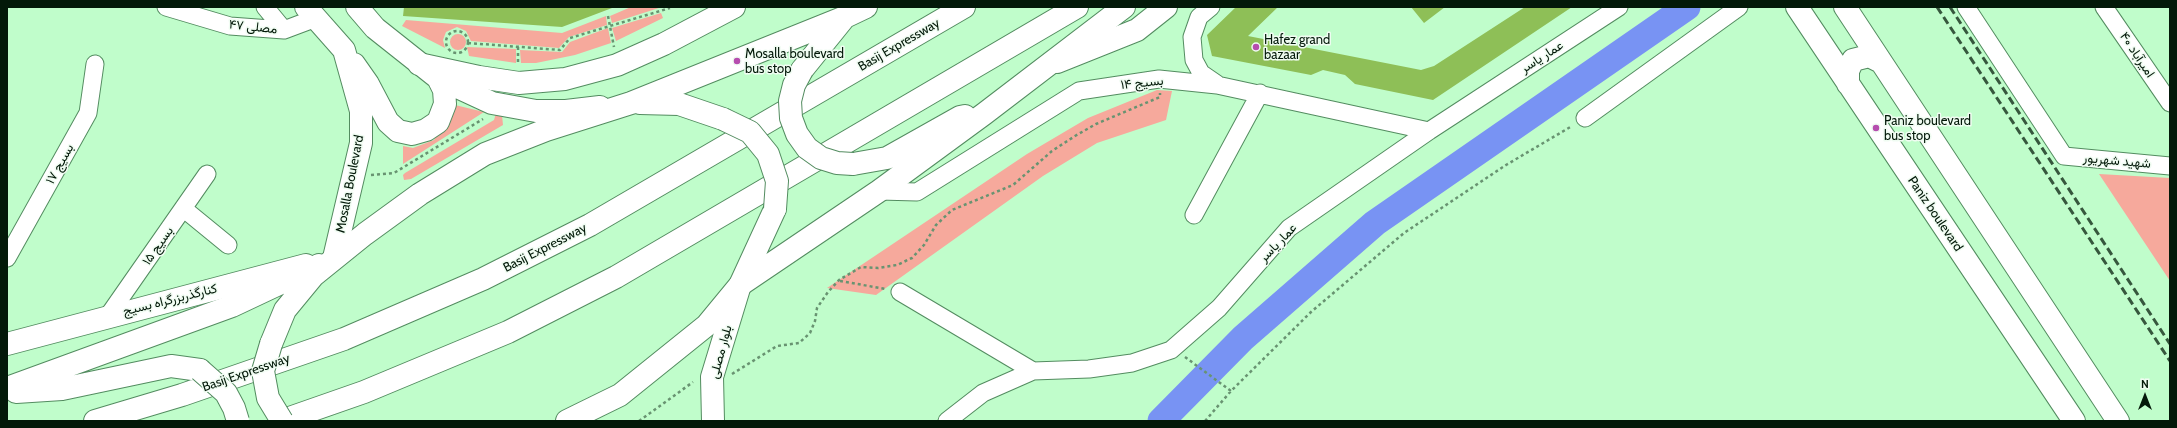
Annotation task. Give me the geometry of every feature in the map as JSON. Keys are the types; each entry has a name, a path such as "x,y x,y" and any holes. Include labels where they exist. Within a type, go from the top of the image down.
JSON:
{"main road":[{"path":"357,7 375,28 438,78 492,103 536,111 566,111 631,103 679,104 723,119 750,132 768,154 777,181 775,209 740,285 707,325 620,395 567,421"},
{"path":"419,64 479,77 519,83 565,79 617,65 664,44 734,7"},
{"path":"866,7 631,103 546,130 485,154 420,194 334,258 313,276 285,310 271,344 263,371 268,398 282,421 364,392 508,332 616,277 1076,7"},
{"name":"Basij Expressway","path":"95,421 182,395 344,339 483,279 590,225 964,7"},
{"path":"740,285 879,190 984,114 1124,7"},
{"path":"1049,65 1137,30 1166,7"},
{"name":"Paniz boulevard","path":"1796,7 2074,421"},
{"path":"1845,7 2118,421"},
{"path":"853,12 802,70 794,85 790,101 791,118 797,134 807,148 821,158 837,164 853,164 887,158 960,117 984,114"},
{"name":"Mosalla Boulevard","path":"311,13 344,50 361,111 360,143 334,258"},
{"path":"344,50 368,84 388,122 398,131 412,134 426,130 438,122 445,104 444,90 438,78"},
{"path":"1848,84 1848,71 1853,60 1869,56 1881,62"},
{"path":"7,388 232,306 334,258"},
{"name":"کنارگذربزرگراه بسیج","path":"7,344 108,316 334,258"},
{"name":"بلوار مصلی","path":"713,421 712,377 740,285"},
{"path":"7,393 62,389 171,366 200,370 226,394 234,408 238,421"}],"street":[{"name":"مصلی ۴۷","path":"166,7 230,26 284,30 311,13"},
{"path":"265,7 284,30"},
{"path":"1210,7 1199,17 1192,37 1194,60 1201,73 1217,85"},
{"name":"عمار یاسر","path":"947,421 983,394 1033,371 1089,369 1132,363 1171,350 1219,308 1289,228 1429,131 1619,7"},
{"path":"1584,118 1739,7"},
{"name":"شهید شهریور","path":"1966,7 2064,156 2170,166"},
{"name":"امیرآباد ۴۰","path":"2104,7 2170,104"},
{"name":"بسیج ۱۷","path":"7,258 88,113 95,64"},
{"name":"بسیج ۱۴","path":"879,190 917,192 1079,91 1159,79 1217,85 1260,93 1429,131"},
{"path":"1194,214 1260,93"},
{"name":"بسیج ۱۵","path":"108,316 207,174"},
{"path":"184,209 228,245"},
{"path":"900,292 1033,371"}],"path":[{"path":"468,43 560,50 570,38 670,8"},
{"path":"608,16 617,65"},
{"path":"461,32 467,36 468,43 465,50 455,52 449,49 447,39 451,33 461,32"},
{"path":"639,421 700,377 726,378 777,346 799,343 810,333 815,321 816,308 839,280 861,267 878,268 897,265 912,258 924,245 936,225 952,210 1014,186 1052,151 1075,136 1096,124 1160,98 1159,79"},
{"path":"1205,421 1231,391 1311,312 1404,234 1506,165 1584,118"},
{"path":"839,280 900,292"},
{"path":"1190,359 1231,391"}],"shaded area":[{"path":"631,7 662,7 612,23 610,16"},
{"path":"661,13 663,18 616,41 612,28"},
{"path":"606,16 607,25 569,37 559,48 471,41 466,31 457,27 446,32 443,40 445,48 402,26 406,20 562,33"},
{"path":"608,28 611,43 575,55 536,63 521,63 520,50 562,52 570,42"},
{"path":"455,34 461,34 466,39 464,48 461,50 455,50 450,45 450,39"},
{"path":"467,47 516,49 516,63 469,56"},
{"path":"1157,90 1172,91 1166,120 1097,143 1043,176 876,295 827,288 1027,154 1088,118"},
{"path":"455,105 484,112 403,164 403,146 413,148 434,140"},
{"path":"496,113 502,115 503,125 411,179 404,180 403,175 405,173 494,120"},
{"path":"2099,174 2170,178 2170,281"}],"building":[{"path":"404,7 612,8 562,27 403,16"},
{"name":"Hafez grand bazaar","path":"1236,7 1278,7 1248,36 1421,70 1434,66 1525,7 1572,7 1433,100 1355,84 1345,75 1323,70 1311,75 1212,56 1207,35"},
{"path":"1411,7 1445,7 1424,23"}],"waterway":[{"path":"1161,421 1243,338 1375,223 1687,7"}],"railway":[{"path":"1937,7 2170,361"},
{"path":"1950,7 2170,344"}],"place":[{"name":"Hafez grand bazaar","path":"1256,47"},
{"name":"Mosalla boulevard bus stop","path":"737,61"},
{"name":"Paniz boulevard bus stop","path":"1876,128"}]}
